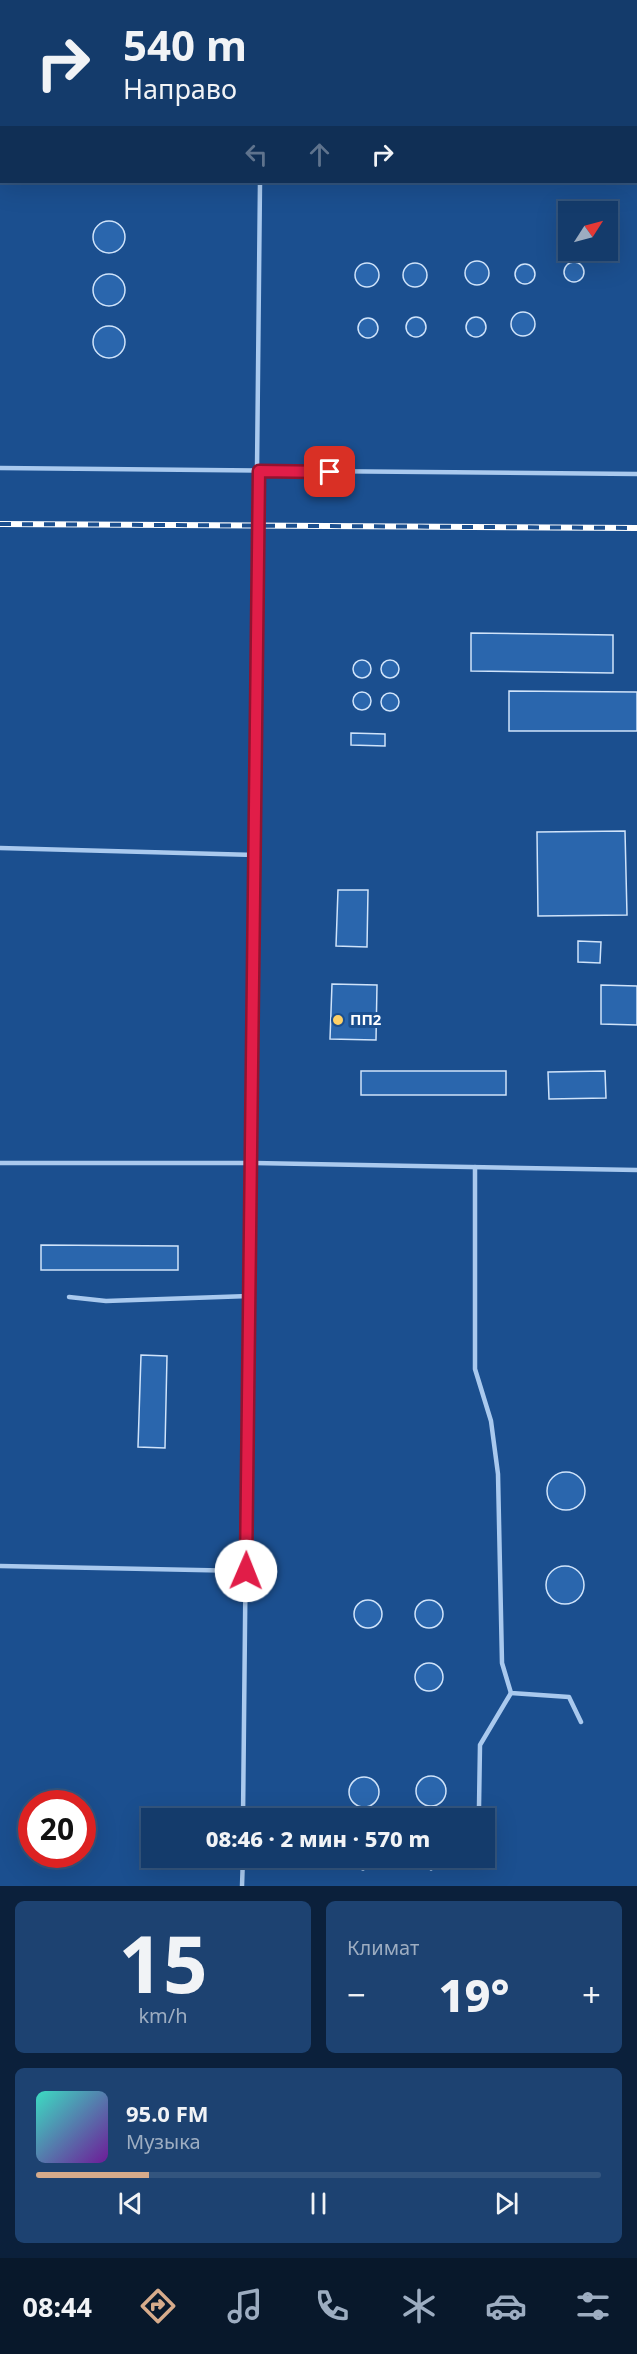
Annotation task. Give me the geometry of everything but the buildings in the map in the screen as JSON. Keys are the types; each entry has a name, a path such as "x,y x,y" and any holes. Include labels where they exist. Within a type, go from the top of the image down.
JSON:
{"lane":[{"path":"243,1808 259,471 260,183"},
{"path":"0,468 637,474"},
{"path":"0,848 255,855"},
{"path":"0,1163 251,1163 637,1170"},
{"path":"475,1167 476,1369 491,1421 498,1474 502,1663 511,1693 480,1745 479,1807"},
{"path":"69,1297 106,1301 249,1296"},
{"path":"0,1566 246,1571"},
{"path":"511,1693 569,1697 581,1722"},
{"path":"243,1868 243,1886"}],"railway":[{"path":"0,524 637,528"}],"place":[{"name":"ПП2","path":"338,1020"}],"route":[{"path":"246,1571 259,471 330,472"}]}
